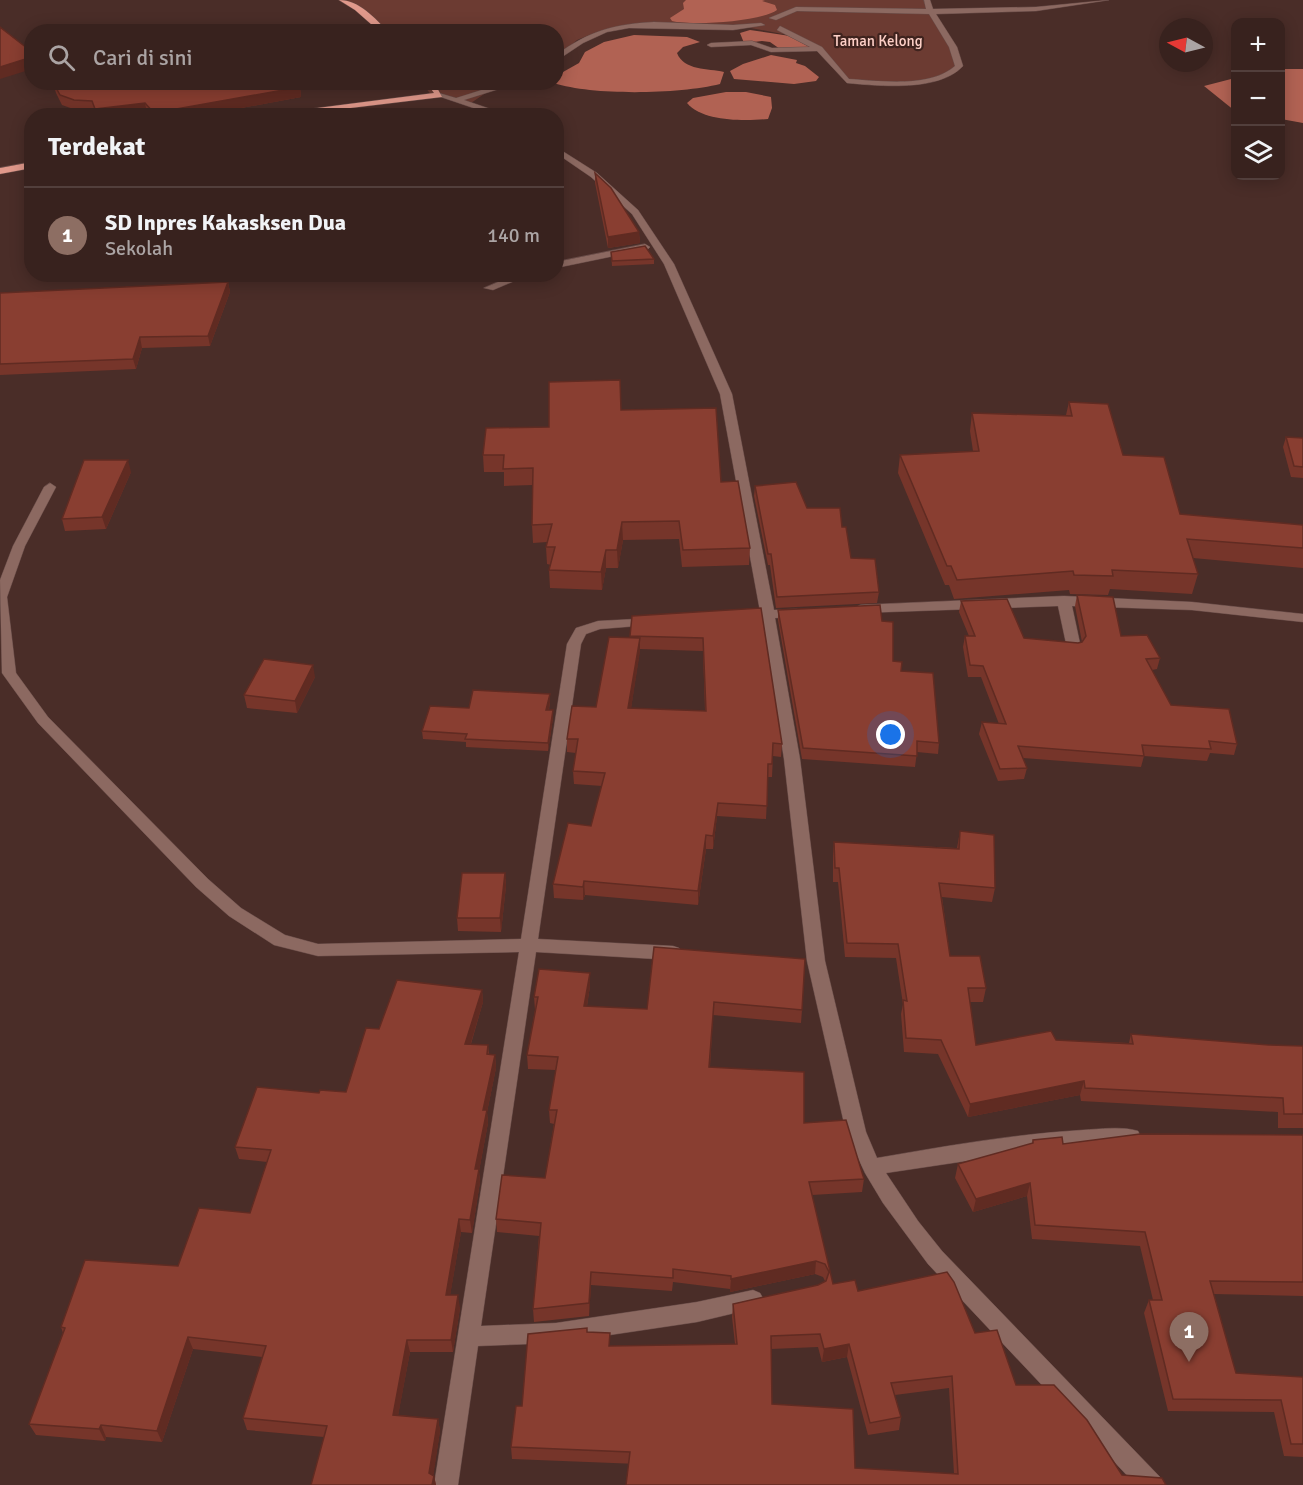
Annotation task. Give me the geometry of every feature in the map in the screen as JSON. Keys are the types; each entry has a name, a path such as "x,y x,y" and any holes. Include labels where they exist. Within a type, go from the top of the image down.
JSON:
{"main road":[{"path":"342,0 358,8 376,24"},
{"path":"328,108 439,95 436,90"},
{"path":"0,171 24,166"}],"street":[{"path":"564,52 577,40 625,24 727,27 761,25 780,28 819,49 847,81 881,83 941,79 956,71 959,66 953,47 927,0"},
{"path":"761,25 760,21 788,11 806,9 933,13 1036,9 1106,0"},
{"path":"773,18 793,23 780,28"},
{"path":"711,45 752,43 771,50 819,49"},
{"path":"459,99 490,90"},
{"path":"439,95 484,108"},
{"path":"564,155 627,202 657,245 669,264 726,394 768,615 792,759 816,962 856,1132 872,1167 901,1211 981,1311 1152,1485"},
{"path":"564,263 601,254 657,245"},
{"path":"489,288 505,282"},
{"path":"50,487 19,546 1,598 9,673 76,755 202,883 235,912 280,940 318,950 527,945 689,954"},
{"path":"847,610 1064,600 1186,605 1303,618"},
{"path":"1064,600 1074,648"},
{"path":"721,617 813,612"},
{"path":"446,1485 574,644 581,631 598,625 671,619"},
{"path":"793,960 816,962"},
{"path":"872,1167 993,1146 1099,1137 1156,1137"},
{"path":"468,1336 556,1333 697,1312 772,1295"}],"green space":[{"name":"Taman Kelong","path":"342,0 927,0 959,66 931,80 881,83 842,78 830,60 798,37 746,27 636,23 597,32 577,40 564,52 564,24 376,24 358,8"},
{"path":"427,90 490,90 471,103 439,94 432,96"}],"shaded area":[{"path":"686,0 765,0 762,1 775,5 777,10 756,17 725,22 672,21 670,18 684,9 683,3"},
{"path":"750,30 790,36 813,49 780,49 770,42 762,41 744,43 740,33"},
{"path":"634,35 687,37 700,42 683,47 677,53 680,59 697,68 724,72 720,84 660,92 613,92 564,85 564,71 579,63 585,52 604,42"},
{"path":"771,55 797,60 796,63 805,66 819,77 816,81 794,84 734,79 730,71"},
{"path":"1285,69 1303,69 1303,123 1285,120"},
{"path":"1231,79 1231,108 1204,86"},
{"path":"726,92 746,92 771,97 772,108 768,119 736,120 714,117 703,114 687,103 693,98"}],"building":[{"path":"0,27 24,46 24,60 0,67"},
{"path":"57,90 283,90 182,108 150,108 145,103 95,108 92,101 74,100 60,95"},
{"path":"595,173 611,188 639,232 608,237"},
{"path":"645,246 654,259 612,261 611,252"},
{"path":"228,282 208,336 140,337 133,359 0,364 0,293"},
{"path":"620,380 621,410 716,408 721,482 738,481 750,548 683,550 679,521 622,522 617,550 606,550 601,572 549,570 555,547 546,547 552,524 532,525 533,468 503,469 504,455 483,455 486,428 549,427 549,382"},
{"path":"1069,402 1108,404 1123,455 1164,457 1180,514 1303,525 1303,548 1187,539 1198,574 1112,570 1113,576 1074,575 1073,571 957,580 951,566 947,566 900,455 979,451 972,413 1072,416"},
{"path":"1286,437 1303,438 1303,467 1294,466"},
{"path":"84,460 128,460 102,517 62,519"},
{"path":"796,482 807,508 840,508 842,527 846,527 851,558 875,559 879,592 777,597 771,554 768,554 755,486"},
{"path":"1077,595 1113,597 1121,636 1147,635 1160,658 1146,659 1171,705 1229,709 1237,744 1209,741 1211,749 1142,745 1144,756 1018,746 1027,768 1000,769 982,722 1006,724 983,666 970,665 965,636 975,636 961,601 1007,599 1024,638 1078,643 1082,642 1086,636"},
{"path":"880,605 882,621 893,622 893,661 902,662 901,671 933,673 939,743 917,741 917,756 803,748 778,610"},
{"path":"761,608 782,744 773,743 772,764 768,764 767,806 718,803 713,836 706,835 698,891 584,881 583,887 553,884 568,823 591,826 605,773 573,771 578,739 567,739 572,706 596,707 609,637 640,638 628,708 706,711 703,638 630,636 632,616"},
{"path":"264,659 313,665 295,701 244,695"},
{"path":"473,690 550,694 546,710 553,710 548,743 465,739 467,734 422,731 430,706 469,708"},
{"path":"960,831 994,835 995,888 939,883 950,956 980,956 986,988 968,988 976,1045 1051,1031 1056,1040 1133,1044 1131,1034 1303,1046 1303,1114 1284,1114 1283,1098 1085,1088 1084,1081 970,1104 941,1040 906,1038 903,1000 907,1001 898,944 847,943 839,868 835,868 834,842 959,849"},
{"path":"462,873 505,873 500,918 457,918"},
{"path":"654,947 805,959 802,1010 714,1002 709,1067 804,1072 804,1123 846,1120 864,1179 809,1182 833,1284 855,1280 858,1291 947,1272 954,1282 975,1333 997,1330 1016,1385 1054,1385 1087,1420 1122,1475 1162,1478 1166,1485 626,1485 630,1452 511,1447 516,1406 522,1406 528,1334 587,1328 587,1332 610,1333 609,1346 737,1344 733,1304 818,1285 826,1281 829,1272 825,1264 816,1261 731,1279 731,1276 673,1269 673,1278 591,1272 589,1303 533,1309 541,1223 496,1219 502,1175 545,1178 557,1110 549,1110 558,1057 527,1055 538,997 534,997 539,969 590,973 584,1006 647,1009","holes":["820,1334 824,1349 849,1344 870,1423 901,1417 891,1383 952,1376 958,1474 855,1468 853,1409 772,1404 771,1336"]},
{"path":"397,980 482,990 465,1044 488,1045 487,1054 495,1055 483,1110 487,1110 475,1169 479,1169 470,1220 459,1219 446,1295 458,1295 451,1340 407,1340 393,1415 438,1419 429,1473 434,1476 432,1485 311,1485 327,1426 243,1418 266,1346 188,1337 157,1431 101,1425 99,1429 29,1424 65,1328 61,1327 85,1260 178,1266 199,1208 250,1213 271,1150 235,1147 257,1087 319,1093 320,1090 346,1092 366,1028 379,1029"},
{"path":"1140,1134 1303,1135 1303,1282 1210,1281 1236,1373 1303,1377 1303,1444 1291,1444 1281,1400 1173,1399 1149,1300 1162,1300 1145,1232 1035,1225 1030,1183 976,1199 958,1164 1033,1143 1033,1140 1062,1137 1063,1144"}],"place":[{"name":"SD Inpres Kakasksen Dua","path":"1189,1362"}]}
